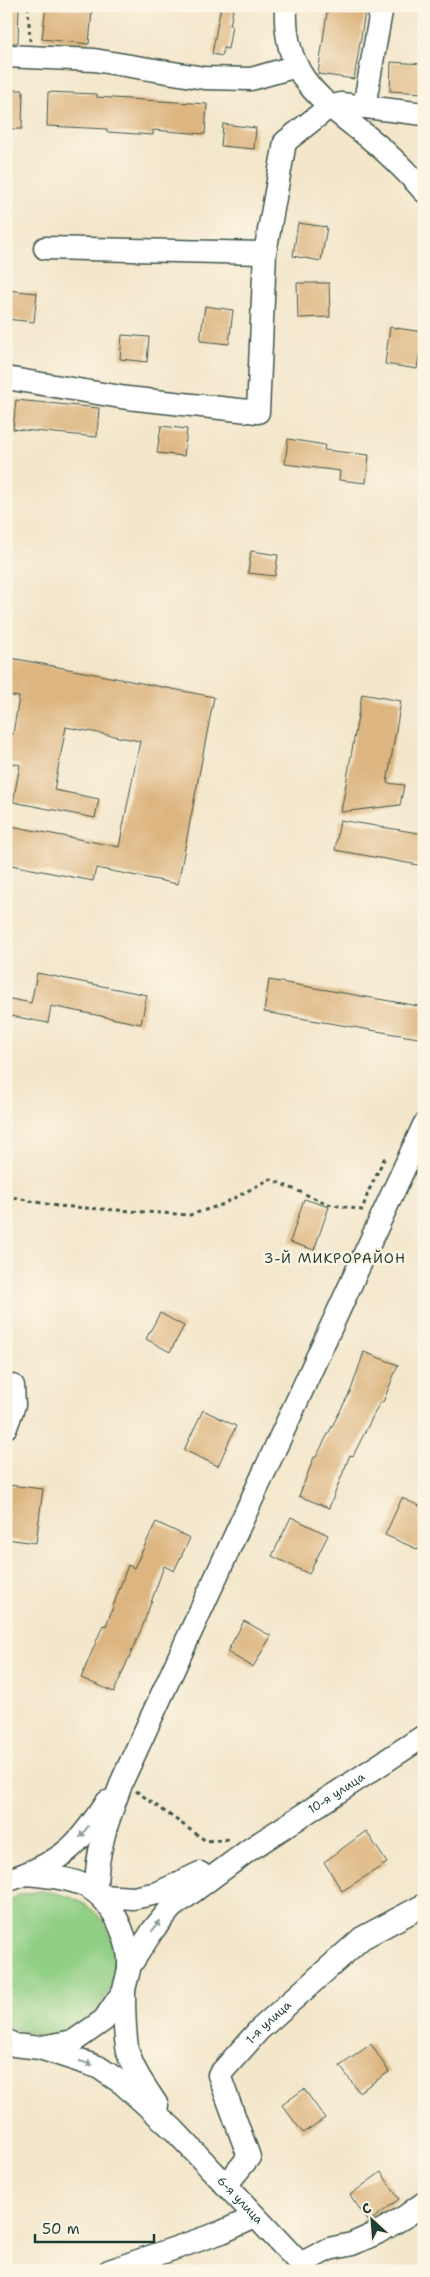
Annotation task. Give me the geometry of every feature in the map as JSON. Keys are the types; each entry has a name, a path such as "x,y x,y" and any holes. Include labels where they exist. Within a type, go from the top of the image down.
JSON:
{"street":[{"path":"286,6 285,31 288,48 296,66 308,84 329,107 396,162 424,191"},
{"path":"364,107 382,6"},
{"path":"6,56 94,60 204,78 251,79 296,66"},
{"path":"6,378 127,398 258,412 265,253 285,142 329,107 341,104 424,114"},
{"path":"45,248 265,253"},
{"path":"99,1894 96,1866 102,1838 123,1779 417,1153 424,1125"},
{"path":"6,1427 14,1405 13,1386"},
{"name":"10-я улица","path":"129,1967 153,1930 171,1908 249,1850 424,1736"},
{"path":"16,1878 68,1851 80,1838 123,1779"},
{"name":"10-я улица","path":"99,1894 133,1898 158,1894 249,1850"},
{"path":"16,1878 67,1878 99,1894 117,1918 126,1940 129,1967 124,1990 128,2051 136,2071 174,2130"},
{"name":"1-я улица","path":"226,2185 249,2157 219,2075 259,2030 362,1938 424,1905"},
{"path":"40,2048 74,2041 104,2020 124,1990"},
{"path":"9,2044 40,2048 98,2067 122,2083 174,2130"},
{"name":"6-я улица","path":"174,2130 303,2267"},
{"path":"303,2267 329,2249 352,2244 377,2233 424,2203"},
{"path":"109,2271 222,2232 255,2217"}],"path":[{"path":"28,6 31,57"},
{"path":"6,1196 57,1206 190,1216 221,1205 270,1179 328,1204 362,1210 369,1190 384,1160 417,1153"},
{"path":"123,1779 139,1794 206,1842 242,1839 249,1850"}],"green space":[{"path":"39,1891 80,1901 104,1923 114,1952 111,1982 98,2009 74,2028 43,2035 6,2024 6,1902 19,1895"}],"building":[{"path":"46,6 92,11 89,44 42,39"},
{"path":"221,6 234,6 228,49 224,48 222,56 212,54"},
{"path":"328,6 366,6 354,79 318,74"},
{"path":"6,7 19,7 18,43 6,43"},
{"path":"391,62 424,64 424,93 390,91"},
{"path":"6,90 23,90 22,129 6,129"},
{"path":"48,92 97,94 97,97 207,104 205,134 153,130 153,135 107,132 107,129 47,126"},
{"path":"223,124 256,128 254,149 221,146"},
{"path":"298,223 327,227 321,261 293,256"},
{"path":"297,283 329,283 330,317 298,318"},
{"path":"6,290 37,293 34,322 6,319"},
{"path":"205,306 233,310 229,344 200,341"},
{"path":"390,327 423,332 417,369 385,364"},
{"path":"122,335 149,337 147,362 120,359"},
{"path":"16,400 99,408 97,437 13,429"},
{"path":"161,426 187,429 184,456 157,453"},
{"path":"288,439 325,445 324,450 369,455 366,483 339,480 340,471 285,464"},
{"path":"251,551 278,555 275,576 248,573"},
{"path":"6,657 214,697 178,884 96,868 93,881 6,864 6,825 119,847 140,741 66,727 54,790 99,799 95,818 13,802 20,765 6,762 6,733 13,734 19,697 6,695"},
{"path":"362,694 401,701 387,783 404,785 400,805 341,812"},
{"path":"340,820 424,834 424,866 335,850"},
{"path":"37,973 147,995 141,1024 51,1006 48,1023 6,1015 6,998 31,1003"},
{"path":"269,980 424,1007 424,1039 264,1012"},
{"path":"304,1199 329,1207 314,1250 290,1242"},
{"path":"160,1313 184,1326 170,1352 146,1339"},
{"path":"364,1352 398,1365 383,1402 380,1402 353,1456 350,1455 329,1508 299,1496 314,1457 316,1457 351,1390"},
{"path":"203,1410 236,1426 218,1466 184,1450"},
{"path":"9,1485 43,1489 36,1543 6,1539"},
{"path":"402,1498 424,1508 424,1539 419,1550 385,1535"},
{"path":"291,1517 328,1535 309,1574 272,1556"},
{"path":"156,1522 190,1538 174,1571 164,1566 143,1625 114,1692 81,1678 103,1625 106,1626 128,1565 134,1568"},
{"path":"244,1621 271,1636 253,1667 227,1652"},
{"path":"366,1831 387,1863 342,1891 324,1862"},
{"path":"371,2044 389,2072 359,2092 340,2066"},
{"path":"304,2089 325,2118 303,2133 282,2105"},
{"path":"381,2172 399,2199 369,2222 350,2195"}],"district":[{"name":"3-Й МИКРОРАЙОН","path":"335,1258"}]}
